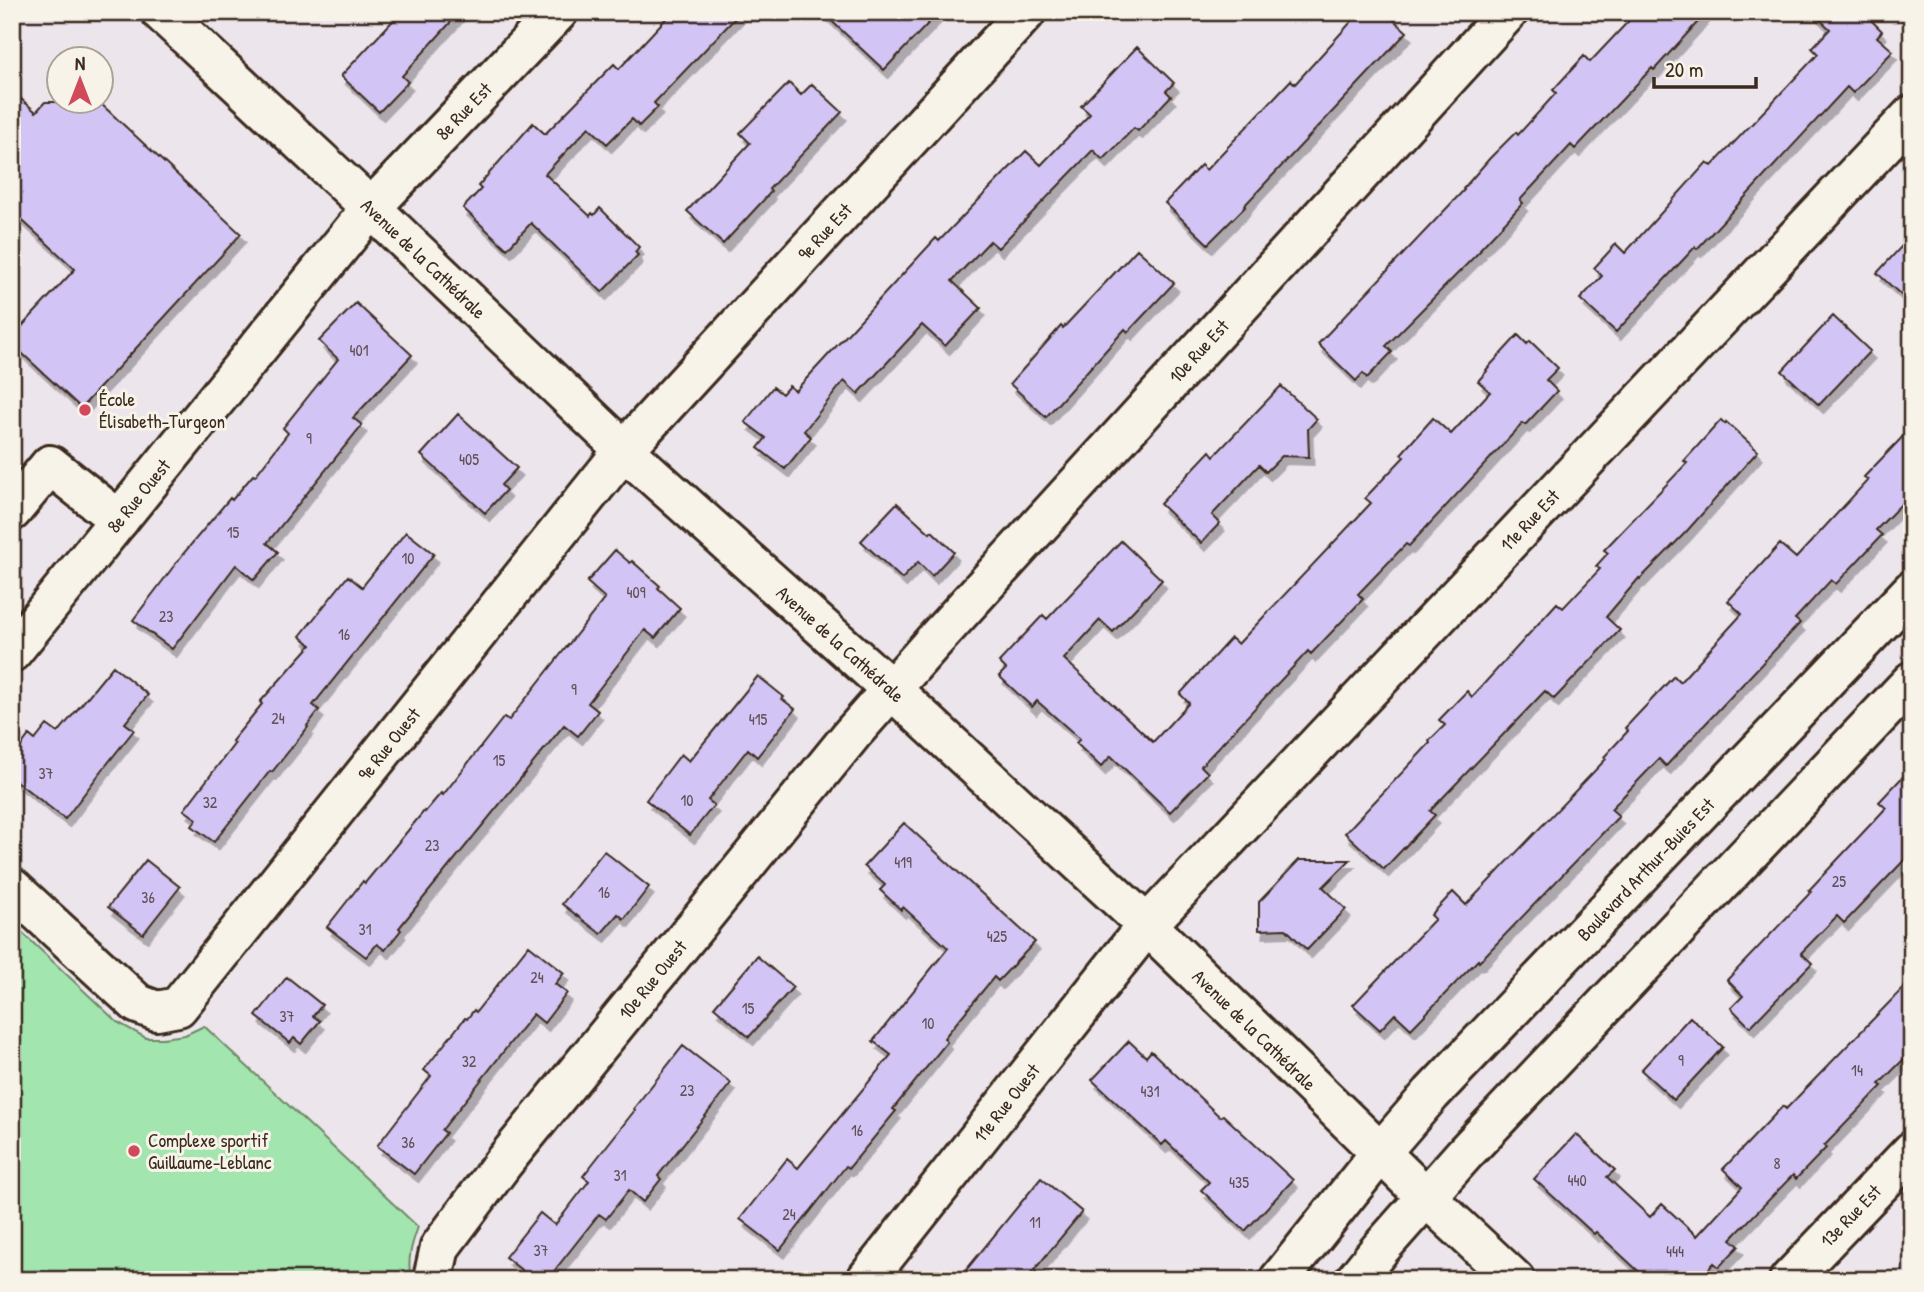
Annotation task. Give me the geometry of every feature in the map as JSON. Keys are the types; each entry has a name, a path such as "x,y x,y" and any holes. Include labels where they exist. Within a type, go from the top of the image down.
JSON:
{"street":[{"name":"Avenue de la Cathédrale","path":"161,12 624,450 891,689 1147,925 1515,1280"},
{"name":"8e Rue Est","path":"370,208 558,12"},
{"name":"9e Rue Est","path":"624,450 1026,12"},
{"name":"10e Rue Est","path":"891,689 1508,12"},
{"name":"11e Rue Est","path":"1147,925 1912,115"},
{"name":"8e Rue Ouest","path":"12,652 370,208"},
{"name":"9e Rue Ouest","path":"12,888 138,1004 157,1011 178,1007 624,450"},
{"path":"12,511 50,465 119,520"},
{"name":"Boulevard Arthur-Buies Est","path":"1279,1280 1431,1094 1912,590"},
{"path":"1355,1280 1475,1142 1912,681"},
{"name":"10e Rue Ouest","path":"437,1280 434,1274 440,1247 503,1163 891,689"},
{"name":"11e Rue Ouest","path":"866,1280 1147,925"},
{"name":"13e Rue Est","path":"1789,1280 1912,1151"}],"green space":[{"name":"Complexe sportif Guillaume-Leblanc","path":"12,923 117,1022 146,1038 185,1035 204,1026 418,1227 410,1253 411,1280 12,1280"}],"building":[{"path":"401,12 460,12 402,76 408,82 379,112 341,76"},
{"path":"672,12 741,12 654,103 658,107 639,126 632,119 607,144 589,127 545,174 590,216 600,208 639,247 635,252 638,255 602,292 531,223 507,249 463,208 481,189 478,186 533,123 545,134 614,64 619,69"},
{"path":"822,12 939,12 884,70"},
{"path":"1360,12 1385,12 1407,32 1208,244 1165,203 1201,165 1206,170 1291,80 1295,84"},
{"path":"1637,12 1707,12 1575,149 1571,145 1520,200 1523,203 1481,250 1386,346 1392,352 1367,378 1363,373 1356,381 1318,344 1464,190 1490,158 1516,132 1518,135 1556,93 1553,90 1584,56 1590,62"},
{"path":"1812,12 1863,12 1882,31 1877,37 1893,51 1853,93 1847,87 1616,332 1580,299 1602,276 1594,268 1616,244 1625,253 1707,162 1712,166 1818,54 1812,48 1830,29"},
{"path":"1137,47 1174,83 1166,91 1171,96 1138,131 1134,128 1103,160 1093,150 998,248 990,241 952,281 981,308 945,346 922,325 858,394 844,381 804,431 811,437 785,469 758,448 766,438 745,422 773,387 782,394 789,386 795,391 936,238 939,241 1026,151 1041,165 1090,114 1081,106"},
{"path":"789,83 801,95 812,84 842,112 769,189 771,192 723,244 687,211 750,143 740,133"},
{"path":"12,91 36,112 46,102 46,116 114,116 241,234 81,408 12,344 12,337 75,269 12,211"},
{"path":"1912,235 1912,305 1877,273"},
{"path":"1137,249 1174,283 1128,332 1125,329 1046,417 1010,384 1061,326 1063,328"},
{"path":"356,303 412,355 353,418 362,425 267,543 278,552 254,580 236,565 172,649 133,620 183,554 230,498 232,500 253,475 255,476 288,433 283,428 338,359 319,341"},
{"path":"1833,316 1870,351 1819,405 1782,371"},
{"path":"1518,335 1527,344 1530,341 1558,368 1546,380 1557,391 1525,425 1523,423 1409,546 1406,544 1358,594 1363,599 1311,654 1308,651 1201,766 1208,773 1170,812 1111,756 1101,767 1076,743 1080,739 1037,701 1032,707 999,676 1006,669 999,662 1043,615 1047,619 1121,541 1162,580 1113,632 1100,620 1064,659 1153,742 1189,703 1180,694 1231,638 1238,644 1371,503 1365,498 1404,457 1401,454 1433,418 1451,434 1490,392 1478,381"},
{"path":"1281,386 1317,419 1308,429 1309,457 1282,456 1266,472 1259,465 1212,515 1220,523 1201,543 1160,504 1210,451 1214,456"},
{"path":"458,414 517,468 501,485 506,490 485,513 421,455"},
{"path":"1721,420 1758,451 1606,617 1620,630 1554,699 1545,691 1430,811 1435,815 1384,869 1345,833 1430,743 1445,725 1439,720 1467,691 1472,697 1557,603 1563,608 1600,569 1596,566 1608,553 1604,550 1687,463 1684,461"},
{"path":"1912,427 1912,493 1876,530 1882,535 1836,584 1831,580 1795,619 1800,623 1666,766 1659,759 1611,809 1619,816 1479,962 1478,960 1411,1029 1395,1014 1380,1030 1353,1005 1435,919 1431,915 1453,892 1466,905 1606,759 1604,757 1628,731 1625,728 1674,676 1680,682 1742,614 1728,601 1780,544 1796,558 1868,480 1864,477"},
{"path":"897,503 954,552 932,576 918,562 902,579 861,541"},
{"path":"406,532 434,554 313,705 319,710 308,727 214,842 192,826 197,819 184,810 235,743 232,741 262,704 260,702 311,645 300,636 348,576 362,587"},
{"path":"615,550 630,563 632,561 680,608 655,638 645,630 588,703 598,711 578,736 564,725 399,928 401,930 385,950 377,944 366,957 327,927 424,811 441,793 443,795 504,717 509,720 605,598 587,582"},
{"path":"113,666 148,695 125,723 134,730 65,819 12,778 12,758 29,735 35,740 47,725 58,733"},
{"path":"758,676 795,709 757,757 748,749 708,800 714,805 690,835 646,800 681,754 689,761"},
{"path":"1912,767 1912,852 1844,923 1837,916 1801,953 1812,963 1750,1027 1731,1008 1743,996 1727,980 1886,808 1879,802"},
{"path":"904,823 1035,942 998,981 994,977 944,1038 947,1042 893,1109 896,1111 849,1168 846,1166 780,1250 740,1219 787,1159 798,1168 891,1055 873,1041 948,948 880,890 885,885 864,866"},
{"path":"604,851 649,887 624,919 618,914 601,934 562,904"},
{"path":"146,860 180,887 143,934 108,907"},
{"path":"1299,860 1350,860 1323,887 1346,909 1307,950 1286,929 1259,930 1259,902"},
{"path":"529,945 564,973 555,984 567,993 544,1023 533,1014 442,1130 446,1133 414,1174 377,1146 431,1076 424,1070 465,1018 474,1010 476,1012"},
{"path":"757,956 793,987 749,1037 714,1007"},
{"path":"287,977 322,1005 313,1016 320,1021 301,1044 294,1038 290,1043 256,1016"},
{"path":"1912,979 1912,1051 1824,1146 1826,1148 1796,1179 1793,1175 1731,1239 1739,1246 1719,1267 1714,1263 1699,1280 1648,1280 1534,1179 1576,1134 1615,1170 1607,1177 1650,1217 1662,1204 1697,1236 1742,1187 1723,1169 1783,1106 1786,1109"},
{"path":"1690,1017 1723,1047 1674,1100 1641,1070"},
{"path":"1129,1041 1146,1057 1151,1051 1220,1117 1223,1115 1293,1180 1245,1231 1201,1190 1209,1182 1166,1141 1162,1145 1092,1080"},
{"path":"683,1046 731,1083 658,1176 661,1179 643,1202 629,1190 606,1219 599,1214 547,1280 534,1280 505,1257 540,1213 555,1225 589,1181 583,1176"},
{"path":"1041,1178 1082,1212 1026,1280 958,1280"}],"place":[{"name":"École Élisabeth-Turgeon","path":"85,410"},
{"name":"Complexe sportif Guillaume-Leblanc","path":"134,1151"}]}
